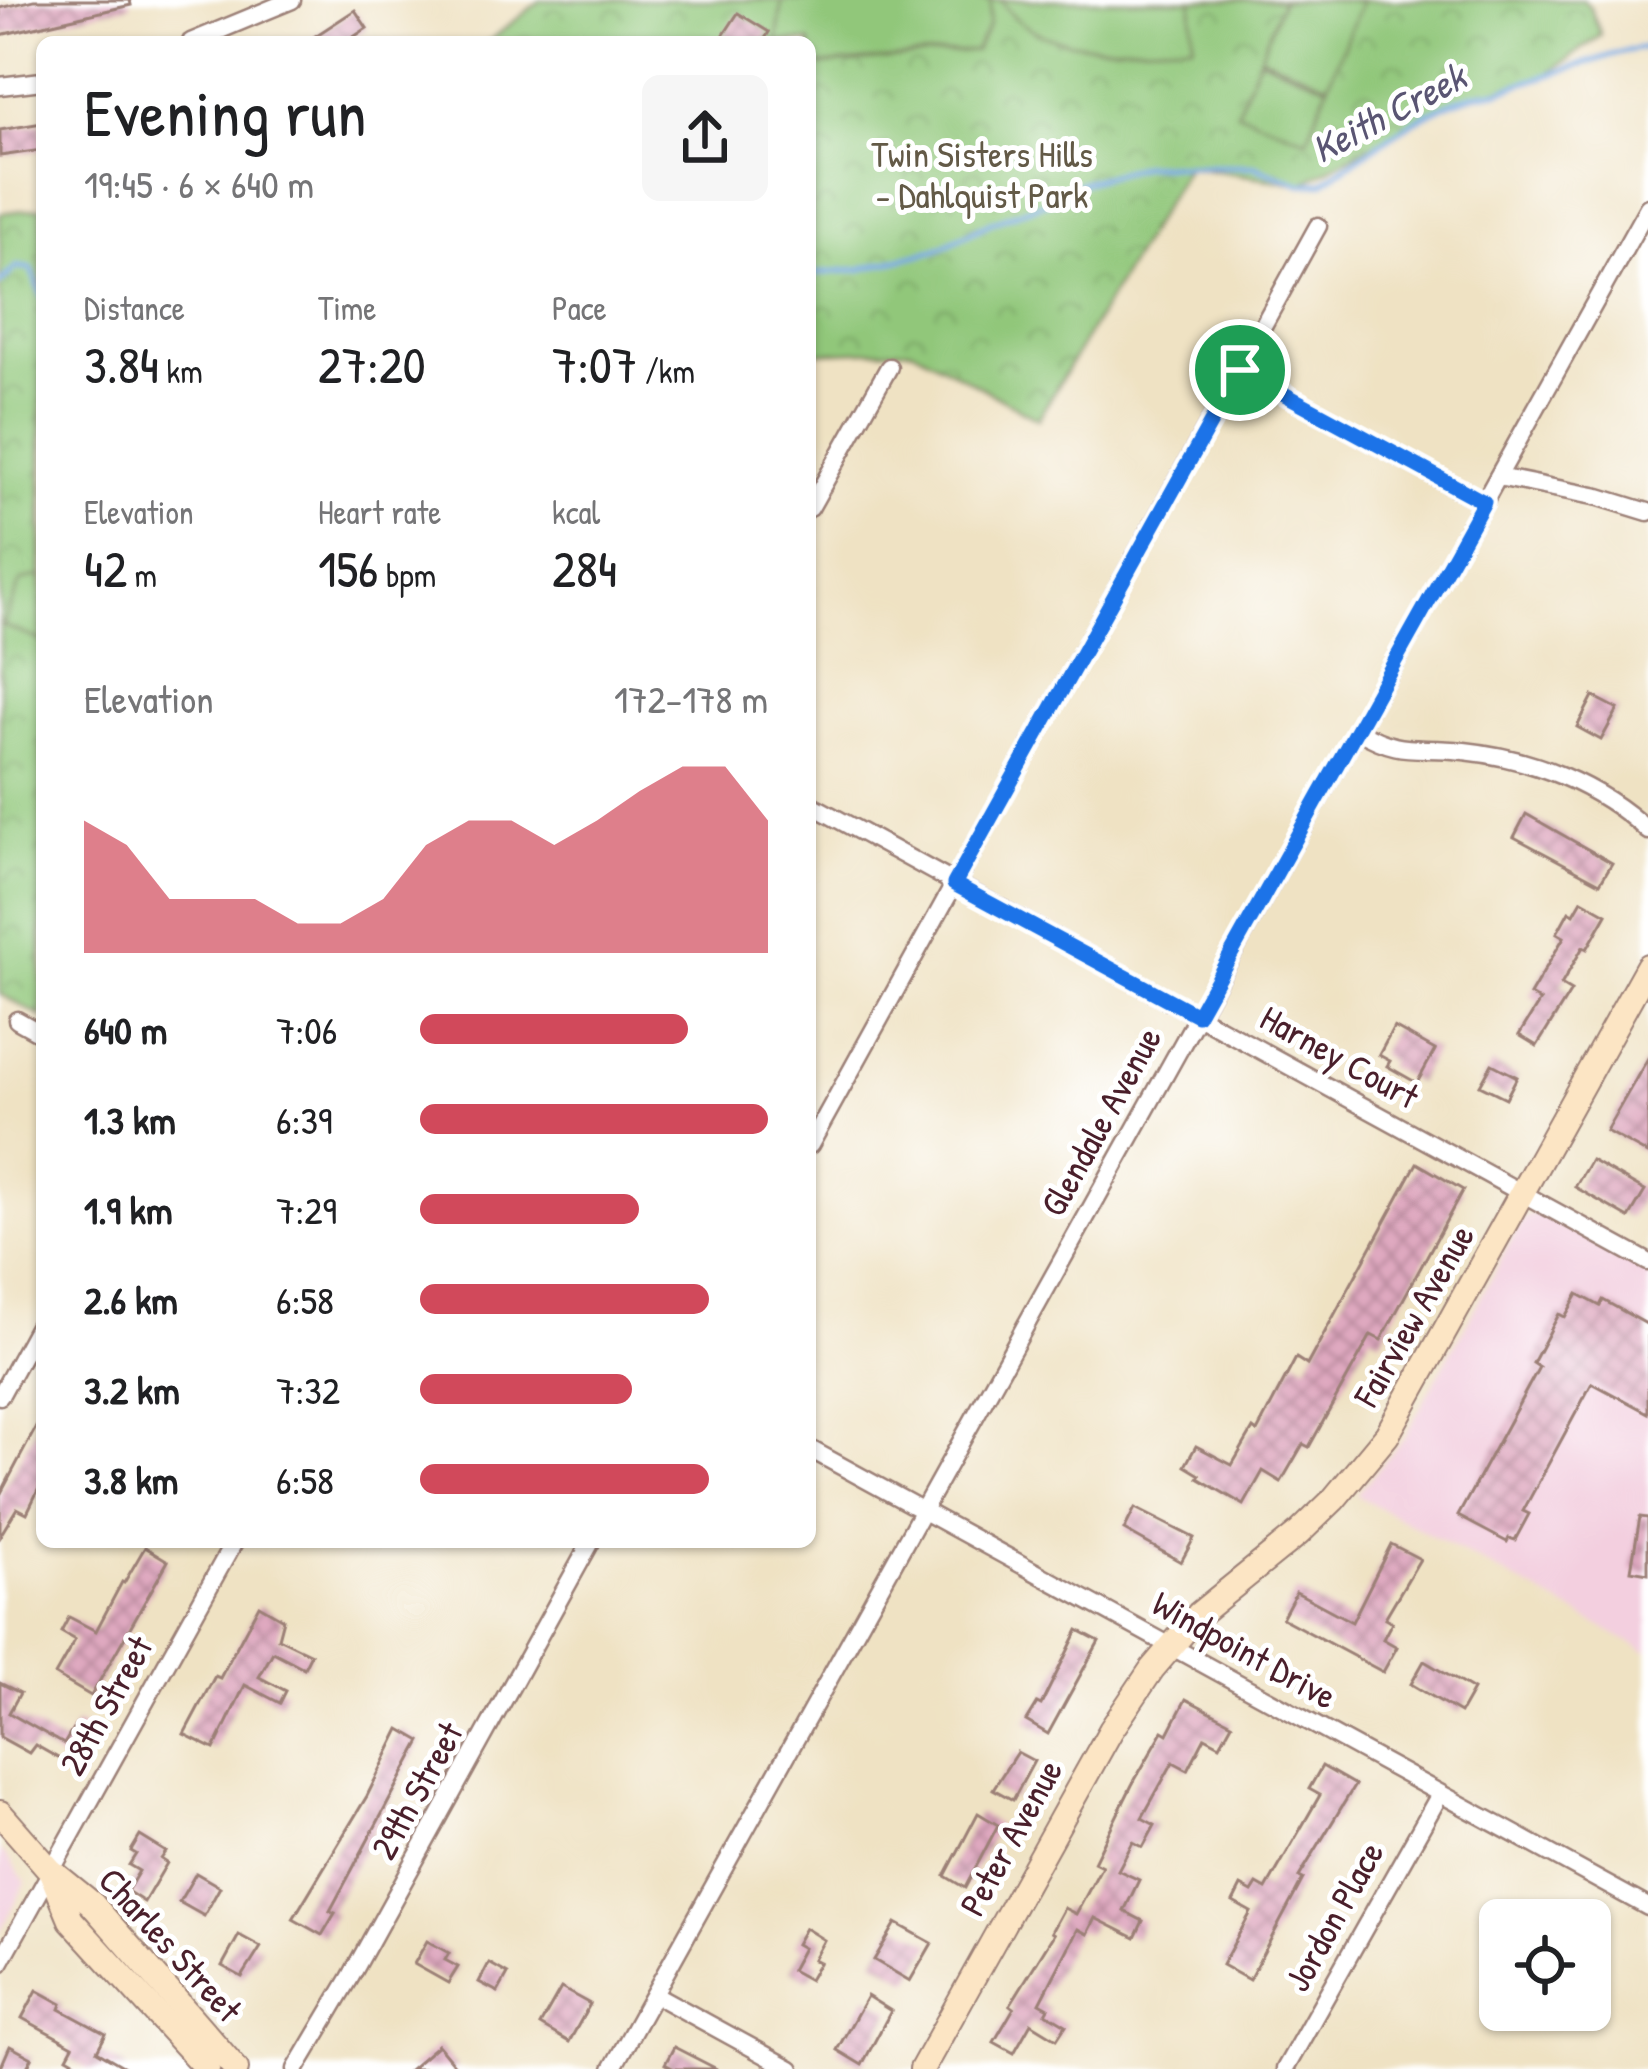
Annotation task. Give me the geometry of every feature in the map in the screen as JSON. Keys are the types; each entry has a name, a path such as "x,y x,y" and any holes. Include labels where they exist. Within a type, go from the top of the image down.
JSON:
{"street":[{"path":"205,36 292,0"},
{"path":"0,86 36,82"},
{"name":"Glendale Avenue","path":"612,2069 1648,207"},
{"path":"816,1134 1318,226"},
{"path":"816,497 889,367"},
{"path":"1240,370 1484,502"},
{"path":"1498,477 1599,496 1648,512"},
{"path":"1357,730 1392,748 1476,752 1544,769 1595,792 1648,831"},
{"name":"Harney Court","path":"816,807 1648,1262"},
{"name":"Fairview Avenue","path":"1170,1645 1218,1597 1301,1531 1370,1458 1396,1420 1648,966"},
{"path":"17,1020 36,1031"},
{"path":"0,1396 36,1330"},
{"name":"Windpoint Drive","path":"816,1452 1648,1907"},
{"name":"28th Street","path":"0,1963 231,1548"},
{"name":"29th Street","path":"296,2069 588,1548"},
{"name":"Peter Avenue","path":"922,2069 1112,1730 1170,1645"},
{"name":"Jordon Place","path":"1285,2069 1439,1796"},
{"name":"Charles Street","path":"0,1813 50,1870 92,1904 236,2069"},
{"name":"Charles Street","path":"50,1870 71,1920 207,2069"},
{"path":"654,1994 791,2069"}],"shaded area":[{"path":"1538,1212 1648,1270 1648,1652 1356,1495 1404,1438 1523,1219"},
{"path":"0,1849 26,1882 0,1933"}],"green space":[{"name":"Twin Sisters Hills - Dahlquist Park","path":"541,0 1583,0 1601,35 1547,75 1445,105 1301,184 1187,166 1038,419 912,349 816,353 816,36 496,36"},
{"path":"782,0 991,0 989,25 975,51 816,65 816,36 778,36"},
{"path":"1001,0 1192,0 1193,44 1115,46 1061,41 1017,19"},
{"path":"1282,0 1362,1 1328,84 1260,56"},
{"path":"1259,58 1328,86 1307,139 1237,112"},
{"path":"36,209 36,1014 0,994 0,213"},
{"path":"36,577 36,639 3,626 23,580"}],"building":[{"path":"34,0 130,0 131,5 0,35 0,8"},
{"path":"355,10 367,28 355,36 315,36"},
{"path":"738,13 769,32 767,36 723,36"},
{"path":"36,124 36,151 0,156 0,130"},
{"path":"1593,696 1618,709 1601,740 1577,727"},
{"path":"1526,814 1612,863 1600,883 1514,837"},
{"path":"1582,900 1607,914 1561,985 1571,991 1537,1046 1519,1035 1540,1001 1530,995 1564,937 1557,933 1569,911 1574,914"},
{"path":"1394,1027 1435,1050 1417,1083 1387,1066 1390,1061 1379,1055"},
{"path":"1648,1058 1648,1154 1606,1131"},
{"path":"1492,1064 1517,1077 1506,1098 1480,1085"},
{"path":"1591,1160 1645,1191 1629,1218 1575,1187"},
{"path":"1417,1163 1463,1190 1381,1340 1371,1335 1309,1447 1303,1444 1281,1482 1263,1471 1244,1505 1198,1478 1185,1466 1196,1446 1232,1465 1253,1429 1257,1432 1296,1358 1307,1365"},
{"path":"1578,1294 1600,1306 1603,1300 1648,1325 1648,1413 1592,1383 1523,1511 1529,1514 1515,1540 1507,1542 1458,1516 1539,1367 1533,1363 1559,1314 1565,1317"},
{"path":"36,1427 36,1494 27,1513 17,1508 0,1536 0,1495"},
{"path":"1135,1508 1194,1538 1181,1562 1124,1530"},
{"path":"1640,1517 1648,1518 1648,1573 1631,1570"},
{"path":"1391,1544 1420,1559 1385,1618 1392,1622 1383,1639 1397,1647 1383,1672 1282,1618 1296,1592 1352,1622"},
{"path":"144,1548 168,1561 91,1696 55,1675 75,1640 61,1632 69,1617 96,1631"},
{"path":"259,1605 283,1619 278,1638 311,1654 304,1668 273,1652 259,1677 286,1691 280,1703 245,1685 214,1749 184,1734"},
{"path":"1078,1630 1099,1641 1048,1734 1026,1721 1037,1703 1041,1705"},
{"path":"1424,1661 1473,1690 1460,1713 1411,1684"},
{"path":"0,1683 20,1693 9,1713 64,1744 76,1724 91,1732 74,1767 35,1745 29,1753 0,1737"},
{"path":"1186,1699 1232,1723 1220,1745 1205,1737 1188,1770 1173,1762 1142,1818 1155,1825 1143,1847 1133,1842 1118,1870 1139,1880 1124,1911 1143,1921 1135,1938 1095,1918 1087,1934 1078,1929 1040,2003 1049,2008 1046,2013 1066,2025 1057,2039 1031,2023 1014,2053 994,2042 1014,2008 1010,2005 1054,1934 1064,1908 1076,1914 1102,1866 1094,1862 1132,1785"},
{"path":"400,1729 421,1741 330,1911 335,1913 322,1935 293,1919 367,1796"},
{"path":"1017,1752 1034,1761 1013,1800 993,1789"},
{"path":"1322,1766 1355,1785 1299,1877 1303,1879 1249,1980 1222,1965 1251,1912 1233,1902 1241,1886 1252,1892 1257,1884 1266,1889 1320,1795 1309,1789"},
{"path":"978,1813 998,1825 965,1888 945,1876"},
{"path":"140,1836 166,1852 161,1859 167,1863 144,1902 127,1891 139,1871 129,1865"},
{"path":"196,1873 220,1887 204,1916 179,1902"},
{"path":"896,1923 932,1943 910,1981 874,1960"},
{"path":"805,1928 824,1940 809,1980 791,1970 803,1948 796,1944"},
{"path":"239,1935 261,1947 242,1977 222,1966"},
{"path":"427,1941 449,1953 445,1960 458,1967 448,1983 414,1964"},
{"path":"489,1963 508,1974 498,1992 479,1982"},
{"path":"561,1988 590,2004 569,2042 540,2025"},
{"path":"37,1990 62,2004 60,2009 106,2034 97,2051 128,2069 88,2069 67,2057 73,2046 22,2018"},
{"path":"867,1996 891,2011 862,2065 837,2050"},
{"path":"438,2045 458,2069 410,2069"},
{"path":"10,2046 32,2058 26,2069 0,2069"},
{"path":"674,2047 717,2069 674,2069 665,2064"}],"waterway":[{"name":"Keith Creek","path":"816,273 861,269 936,250 992,222 1055,199 1081,183 1144,165 1254,166 1301,184 1322,183 1454,101 1648,47"},
{"name":"Keith Creek","path":"0,283 16,267 31,268 36,281"}],"route":[{"path":"1240,370 1484,502 1197,1015 954,884 1240,370"}]}
